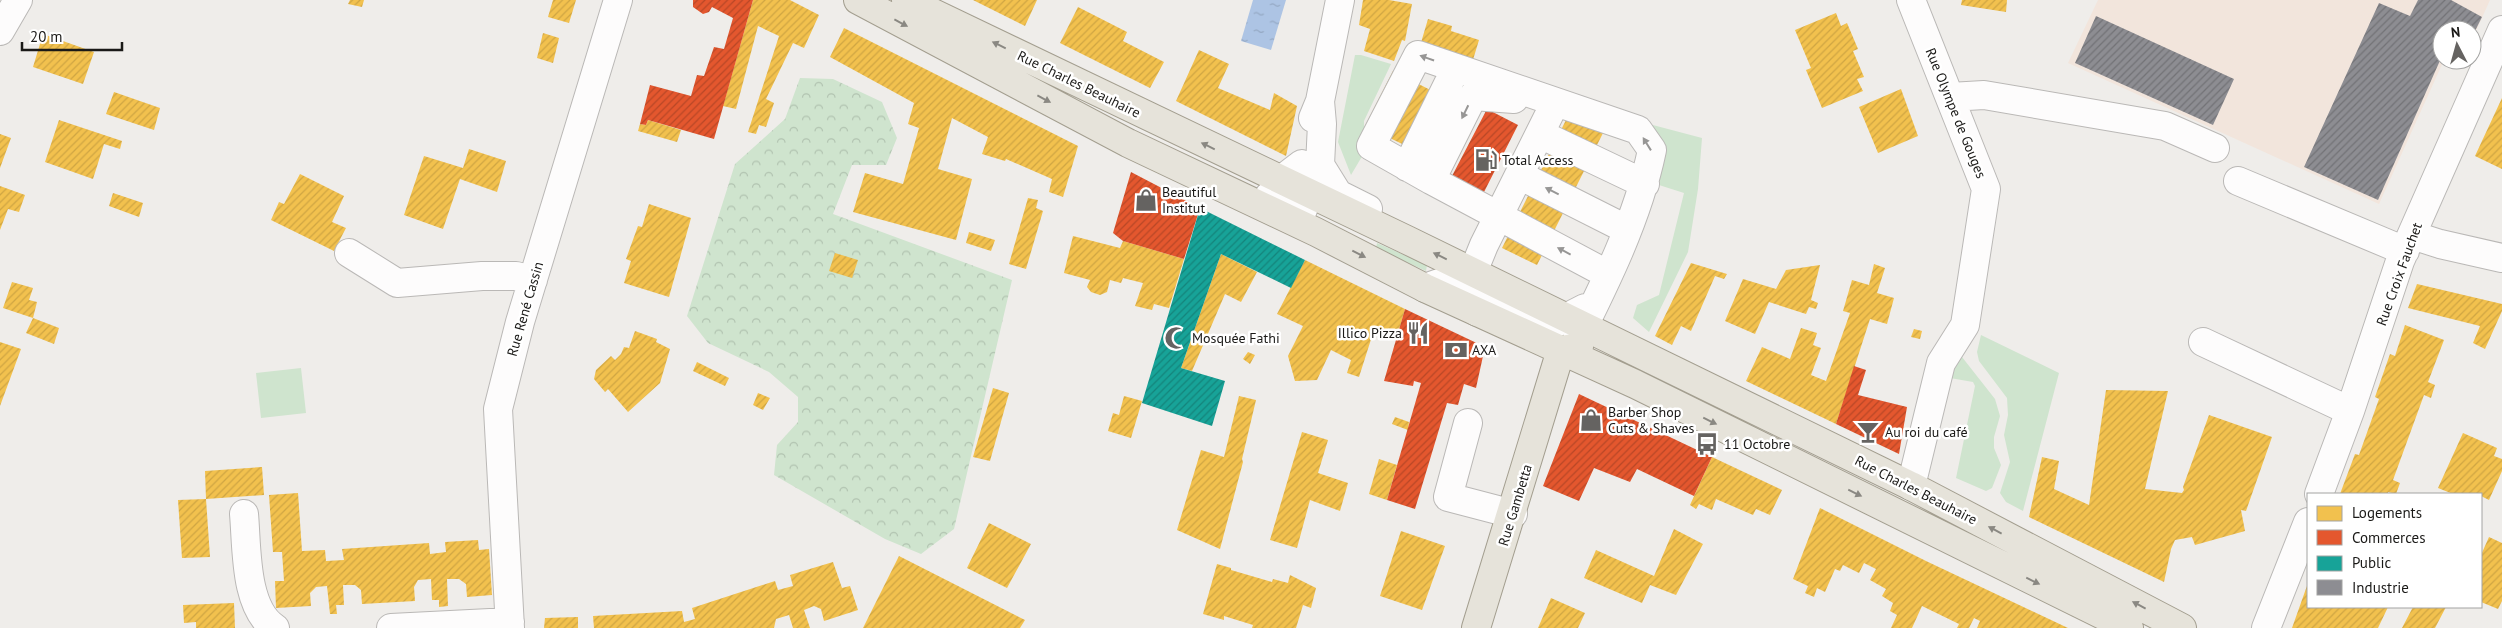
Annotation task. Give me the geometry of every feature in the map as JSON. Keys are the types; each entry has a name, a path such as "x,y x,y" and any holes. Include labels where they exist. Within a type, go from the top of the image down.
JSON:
{"main road":[{"path":"858,0 1124,141 1309,222 1425,288 1475,293 1566,353 2128,628"},
{"name":"Rue Charles Beauhaire","path":"906,0 1407,240 1475,293 1581,316 1616,343 1911,486 2182,628"},
{"path":"1553,382 1566,353 1590,344 1643,368 1856,473 1911,486"},
{"path":"1553,382 1566,353"},
{"name":"Rue Gambetta","path":"1476,628 1553,382"}],"street":[{"path":"0,31 18,0"},
{"name":"Rue René Cassin","path":"510,625 498,408 533,280 618,0"},
{"path":"1309,222 1311,123 1320,101 1340,0"},
{"name":"Rue Olympe de Gouges","path":"1911,0 1986,189 1966,325 1940,364 1911,486"},
{"name":"Rue Croix Fauchet","path":"2319,493 2408,243 2502,30"},
{"path":"1566,353 1581,316 1607,274 1645,184 1652,150 1638,130 1418,55 1372,146 1407,167 1607,274"},
{"path":"1407,167 1456,68"},
{"path":"1950,97 1984,95 2165,126 2215,148"},
{"path":"1431,180 1473,96 1555,103"},
{"path":"1475,293 1499,216 1555,103"},
{"path":"1540,134 1645,184"},
{"path":"1281,180 1311,164"},
{"path":"1311,164 1338,194 1396,223 1407,240"},
{"path":"1519,175 1626,229"},
{"path":"2238,181 2408,243 2502,258"},
{"path":"349,253 397,284 482,276 516,276 533,280"},
{"path":"2202,342 2350,411"},
{"path":"1468,423 1448,497 1513,514"},
{"path":"244,514 248,577 261,613 275,628"},
{"path":"2266,628 2307,525"},
{"path":"391,628 510,625"}],"shaded area":[{"path":"2098,0 2490,0 2481,20 2432,20 2432,70 2439,70 2379,204 2068,63"}],"green space":[{"path":"1355,55 1391,64 1364,121 1364,153 1351,175 1338,142"},
{"path":"800,78 833,79 882,102 897,138 886,165 852,165 833,214 1012,280 954,529 921,554 885,539 774,475 777,445 798,422 798,397 769,372 708,343 687,316 735,164 785,119"},
{"path":"1649,124 1702,138 1698,189 1688,252 1649,332 1633,318 1637,305 1659,295 1684,193 1659,185 1662,146"},
{"path":"1377,243 1427,265 1426,271 1376,248"},
{"path":"1981,335 2059,373 2023,511 2006,502 2000,493 2010,462 2004,435 2008,415 2007,398 1979,361 1977,352"},
{"path":"1962,357 1995,399 2000,416 1994,437 1994,448 2001,465 1992,488 1986,491 1956,478 1975,386 1973,382 1950,378 1950,366"},
{"path":"301,368 306,413 261,418 256,373"}],"water":[{"path":"1253,0 1286,0 1271,50 1241,41"}],"building: Logements":[{"path":"350,0 364,0 362,7 348,4"},
{"path":"553,0 576,0 569,23 548,17"},
{"path":"753,0 790,0 819,15 804,48 793,43 766,99 774,103 766,127 759,125 756,134 748,132 779,36 758,26 736,109 723,106"},
{"path":"973,0 1037,0 1025,26"},
{"path":"1363,0 1389,0 1412,4 1405,41 1402,40 1394,61 1364,51 1370,29 1359,25"},
{"path":"1962,0 2007,0 2006,12 1961,5"},
{"path":"1078,7 1127,32 1123,41 1164,62 1150,88 1060,43"},
{"path":"1836,13 1841,26 1847,23 1858,49 1853,51 1864,77 1857,79 1863,91 1822,108 1806,70 1811,68 1795,30"},
{"path":"1428,19 1452,26 1451,31 1479,40 1472,63 1420,46"},
{"path":"844,28 1078,146 1063,197 1049,192 1052,179 1006,159 1005,161 982,154 988,137 952,118 938,169 972,179 956,240 853,212 865,173 903,184 919,128 908,124 914,103 830,57"},
{"path":"543,33 559,38 553,63 537,58"},
{"path":"43,34 94,52 83,84 33,67"},
{"path":"1199,50 1229,64 1218,88 1270,110 1274,93 1297,106 1286,156 1176,101"},
{"path":"1393,71 1454,102 1427,156 1365,126"},
{"path":"1901,89 1918,136 1878,153 1859,107"},
{"path":"114,92 160,108 154,130 106,114"},
{"path":"2502,98 2502,169 2475,156"},
{"path":"1568,116 1603,133 1537,265 1502,248"},
{"path":"59,120 122,141 120,149 104,144 93,179 45,162"},
{"path":"648,120 681,130 677,142 638,131 640,124 646,125"},
{"path":"0,134 11,138 0,168"},
{"path":"469,149 506,161 497,192 460,179 443,229 404,215 424,156 463,168"},
{"path":"300,174 344,196 332,222 346,228 334,251 271,220 279,202 284,204"},
{"path":"0,186 25,195 19,212 8,209 0,230"},
{"path":"113,193 143,203 139,217 109,206"},
{"path":"1028,198 1038,200 1036,208 1043,211 1026,269 1009,264"},
{"path":"649,204 691,218 669,297 624,283 631,261 626,259 638,226 642,227"},
{"path":"969,232 995,240 991,251 966,243"},
{"path":"1073,236 1120,248 1123,241 1184,259 1169,308 1154,304 1152,310 1135,306 1143,283 1123,278 1121,283 1110,280 1107,292 1100,295 1091,292 1087,287 1090,280 1064,273"},
{"path":"835,253 858,260 852,278 829,271"},
{"path":"1221,254 1257,272 1241,302 1225,294 1192,371 1181,368"},
{"path":"1305,260 1405,309 1396,340 1374,330 1359,377 1347,373 1351,360 1331,350 1317,380 1295,381 1288,356 1303,326 1277,314"},
{"path":"1691,263 1727,274 1724,279 1715,276 1691,331 1681,326 1672,345 1655,336"},
{"path":"1874,264 1885,268 1877,293 1894,298 1887,324 1870,319 1836,424 1746,381 1762,347 1790,359 1801,328 1817,333 1813,345 1821,348 1811,375 1826,381 1850,313 1843,311 1852,280 1869,285"},
{"path":"1820,265 1811,300 1818,303 1816,309 1809,307 1806,314 1769,302 1755,334 1725,321 1743,279 1776,289 1786,270"},
{"path":"12,282 33,288 29,300 37,302 33,318 3,308"},
{"path":"2417,284 2502,304 2502,311 2485,349 2473,343 2480,326 2408,308"},
{"path":"33,318 59,328 54,344 26,333"},
{"path":"2405,325 2444,340 2428,382 2435,385 2431,398 2424,395 2393,480 2400,483 2396,493 2340,493 2355,454 2359,455 2379,399 2375,397 2390,354 2395,356"},
{"path":"1914,329 1922,331 1920,339 1911,337"},
{"path":"635,331 657,339 656,342 670,349 660,383 628,412 608,389 605,392 594,379 596,370 611,356 615,360 621,354 624,347 629,348"},
{"path":"0,342 21,349 0,406"},
{"path":"1248,352 1255,355 1250,364 1243,359"},
{"path":"697,362 729,378 725,386 693,371"},
{"path":"993,388 1009,393 990,461 973,457"},
{"path":"2106,390 2168,391 2145,489 2182,493 2209,415 2272,437 2246,511 2241,510 2245,531 2195,545 2192,537 2175,540 2171,549 2164,582 2029,517 2042,457 2059,461 2054,489 2089,505"},
{"path":"758,393 770,398 763,410 753,405"},
{"path":"1124,396 1142,401 1131,438 1108,431 1113,413 1119,415"},
{"path":"1239,396 1256,400 1242,459 1243,462 1220,549 1177,530 1201,450 1224,457"},
{"path":"1395,417 1409,422 1408,430 1392,424"},
{"path":"1302,432 1328,440 1318,473 1348,483 1340,511 1310,500 1297,548 1270,540"},
{"path":"2463,433 2497,448 2494,456 2502,459 2502,471 2489,500 2482,496 2482,493 2450,493 2438,488"},
{"path":"1712,457 1782,490 1770,515 1756,509 1753,515 1716,499 1712,510 1699,504 1696,509 1690,505"},
{"path":"1379,459 1397,465 1387,500 1369,494"},
{"path":"262,467 264,495 206,499 205,471"},
{"path":"298,493 302,551 325,550 326,561 344,560 342,549 429,543 430,554 446,552 445,542 478,540 479,550 489,549 492,595 467,597 466,584 459,579 447,579 448,606 439,607 439,600 432,600 431,579 418,580 414,587 415,601 362,604 361,590 355,585 343,585 344,605 336,605 337,614 330,614 327,586 316,587 310,593 311,606 276,608 275,581 284,581 282,552 273,552 269,495"},
{"path":"206,499 210,557 182,558 178,500"},
{"path":"1820,508 1926,561 2068,628 1977,628 1980,621 1974,618 1969,628 1957,628 1959,624 1922,606 1912,628 1891,628 1897,615 1890,611 1893,603 1882,596 1886,589 1870,580 1876,569 1864,563 1859,573 1843,565 1840,571 1835,569 1825,592 1817,588 1814,597 1805,593 1808,586 1793,579"},
{"path":"989,523 1031,544 1007,588 967,568"},
{"path":"1674,529 1703,544 1676,595 1650,585 1642,603 1584,578 1596,550 1654,576"},
{"path":"1401,531 1445,546 1422,610 1380,596"},
{"path":"2489,537 2502,543 2502,601 2498,609 2482,602 2482,553"},
{"path":"899,556 1025,620 1020,628 863,628"},
{"path":"833,562 842,588 850,586 858,610 824,621 821,609 814,606 804,610 810,628 793,628 789,615 776,619 774,628 594,628 593,616 682,611 684,622 695,619 692,608 775,581 778,590 793,586 790,575"},
{"path":"1217,564 1272,582 1273,579 1288,583 1290,575 1316,588 1311,608 1303,605 1296,628 1252,628 1253,625 1224,616 1224,620 1203,614"},
{"path":"2307,586 2307,608 2388,608 2378,628 2292,628"},
{"path":"1551,598 1585,613 1578,628 1538,628"},
{"path":"234,603 235,628 196,628 196,622 184,623 183,605"},
{"path":"2412,608 2445,608 2435,628 2402,628"},
{"path":"578,617 578,628 544,628 545,618"}],"building: Commerces":[{"path":"693,0 753,0 714,139 648,120 646,125 640,124 650,85 691,96 697,75 704,76 714,47 724,49 733,18 712,7 709,12 703,14 693,7"},
{"path":"1487,109 1518,125 1484,192 1452,176"},
{"path":"1131,172 1200,208 1184,259 1123,241 1113,233"},
{"path":"1405,309 1485,347 1476,388 1464,384 1458,405 1447,403 1415,509 1387,500 1421,383 1414,381 1413,386 1384,381"},
{"path":"1854,366 1866,370 1858,395 1907,407 1899,454 1836,424"},
{"path":"1579,394 1712,457 1694,496 1637,469 1630,482 1594,468 1579,501 1543,486"}],"building: Public":[{"name":"Mosquée Fathi","path":"1200,208 1305,260 1291,288 1221,254 1181,368 1225,381 1212,426 1142,403"}],"building: Industrie":[{"path":"2418,0 2451,0 2482,17 2480,20 2432,20 2432,70 2436,70 2378,200 2304,167 2379,3 2410,16"},
{"path":"2096,16 2234,79 2213,125 2075,63"}],"place":[{"name":"Total Access","path":"1486,160"},
{"name":"Beautiful Institut","path":"1146,200"},
{"name":"Illico Pizza","path":"1418,333"},
{"name":"Mosquée Fathi","path":"1176,338"},
{"name":"AXA","path":"1456,350"},
{"name":"Barber Shop Cuts & Shaves","path":"1591,420"},
{"name":"Au roi du café","path":"1868,432"},
{"name":"11 Octobre","path":"1707,444"}]}
